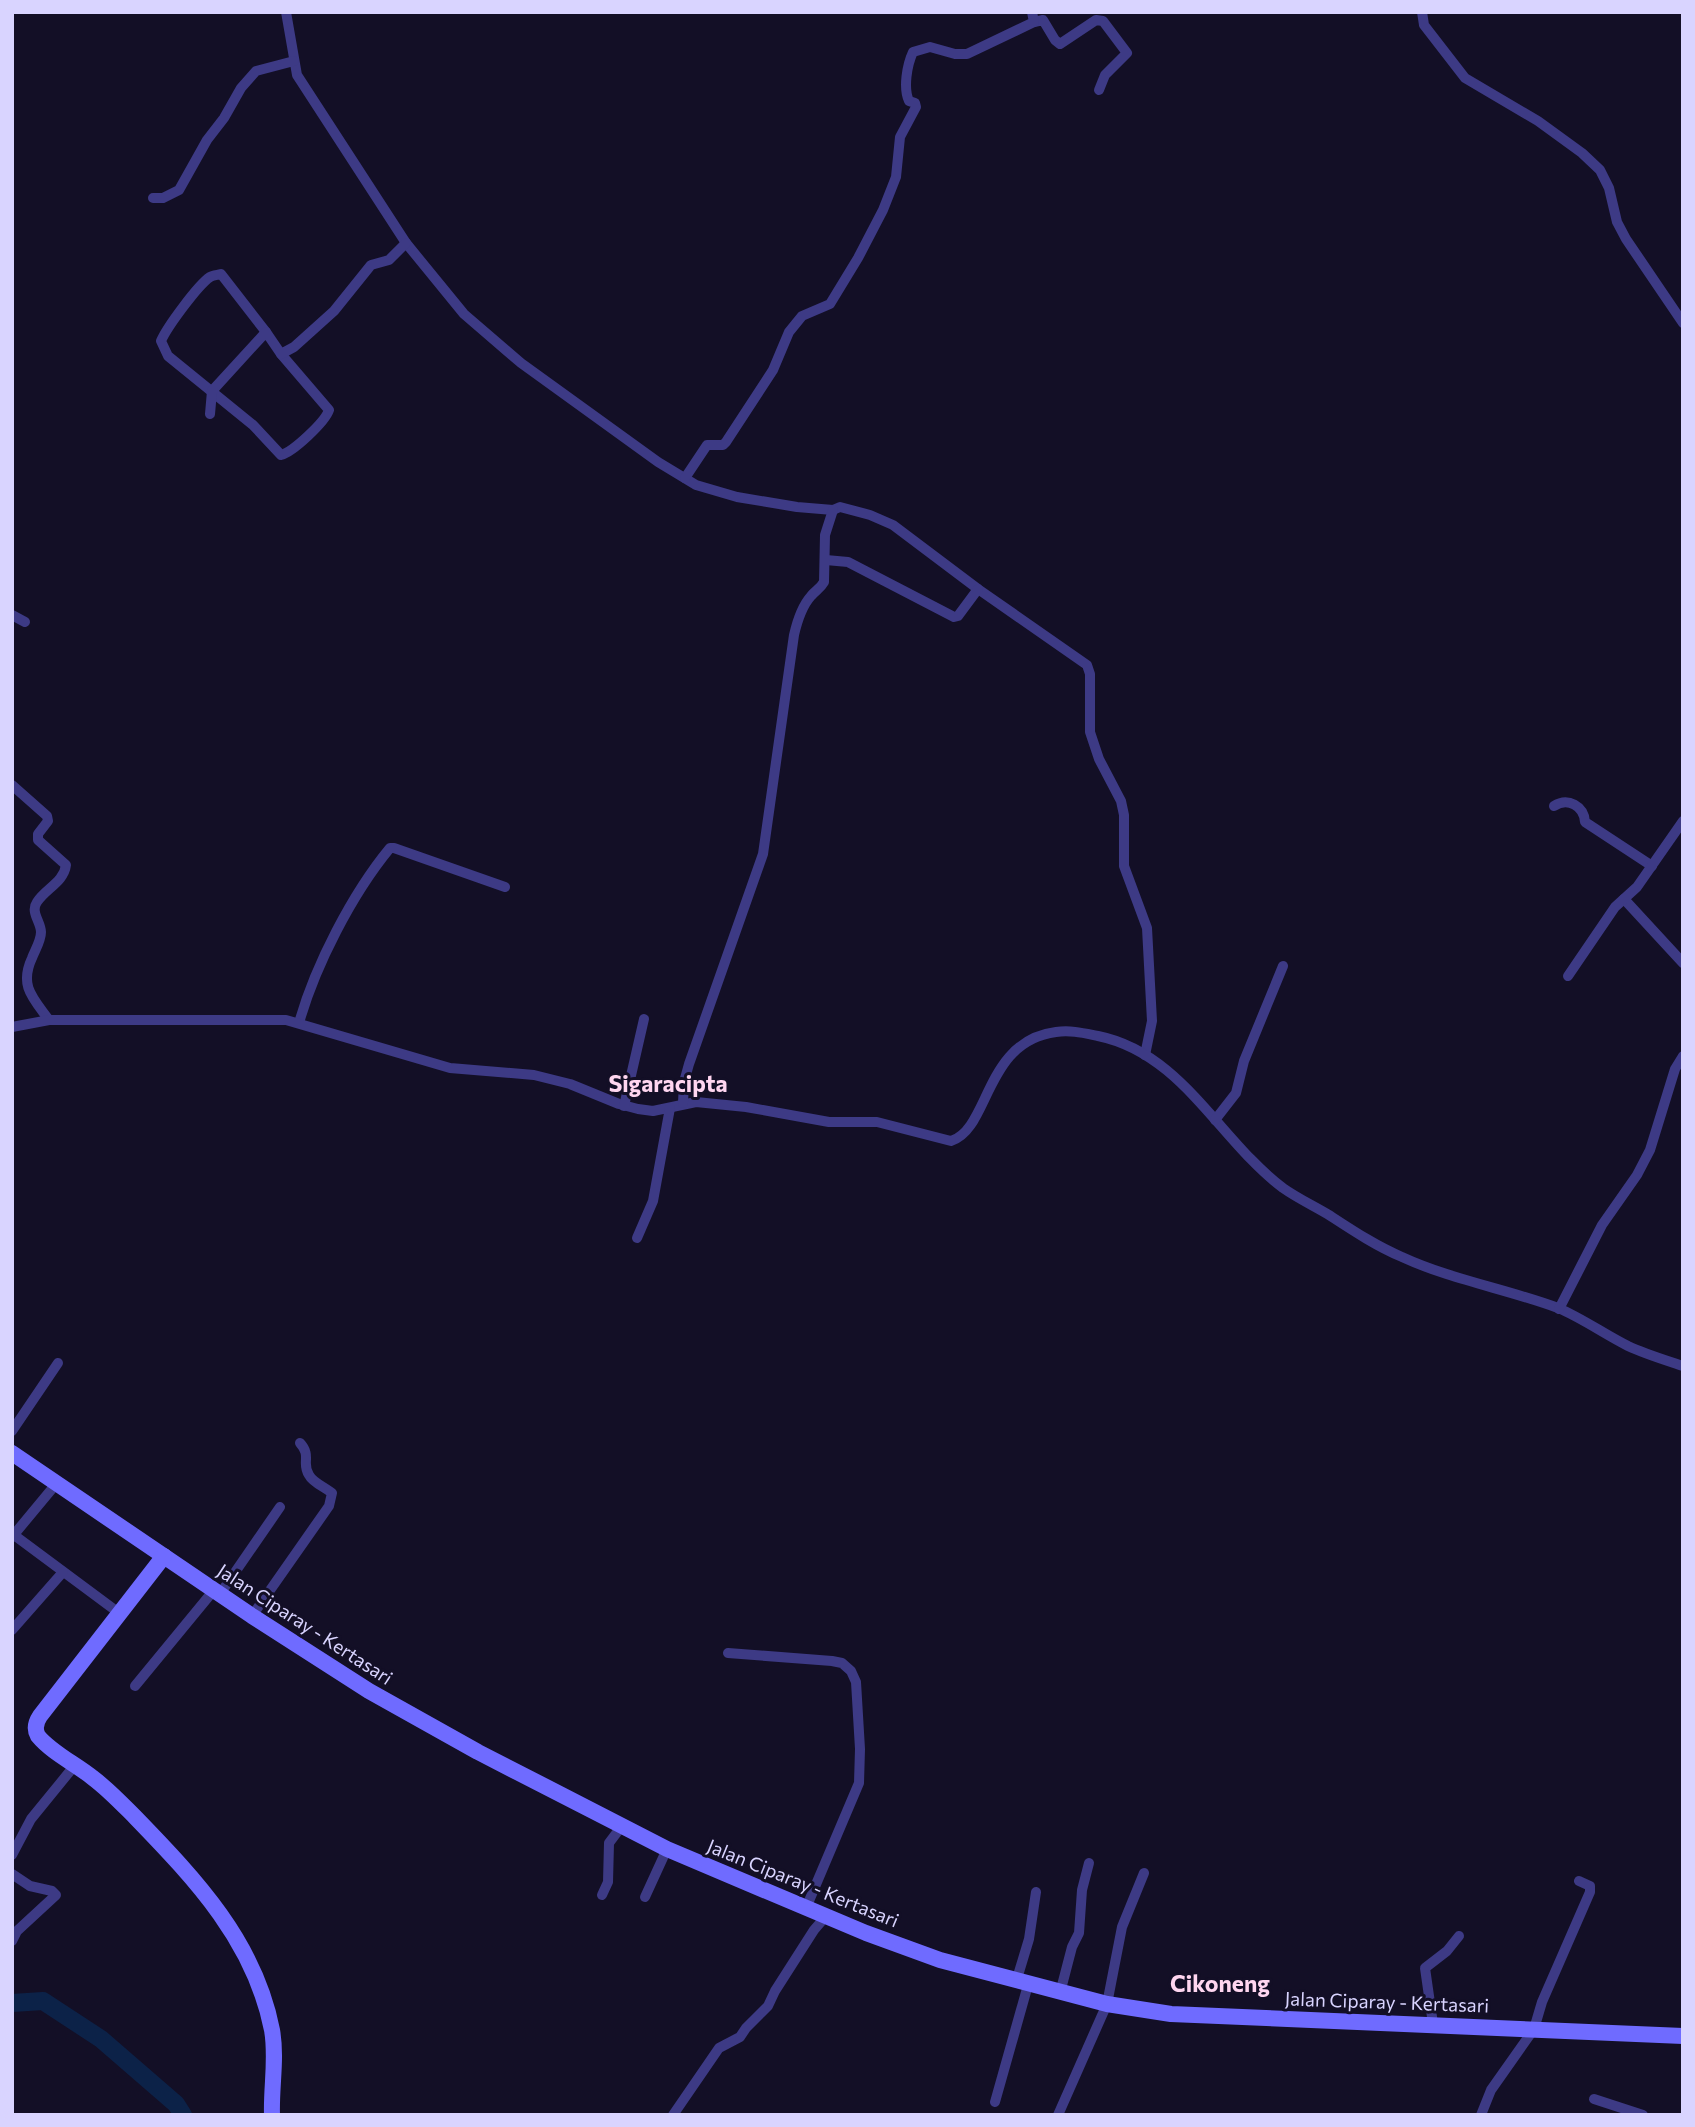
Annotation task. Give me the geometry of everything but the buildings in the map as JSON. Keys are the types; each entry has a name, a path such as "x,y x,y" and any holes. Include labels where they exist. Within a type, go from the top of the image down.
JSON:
{"main road":[{"name":"Jalan Ciparay - Kertasari","path":"13,1455 251,1616 405,1712 667,1850 940,1960 1107,2004 1171,2014 1683,2036"},
{"path":"164,1556 37,1721 38,1735 111,1792 208,1895 238,1941 264,1999 272,2030 272,2115"}],"street":[{"path":"286,12 297,75 406,243 464,314 522,363 624,439 696,485 797,507 833,510 840,507 893,525 978,589 1087,665 1090,733 1121,801 1124,815 1124,866 1147,928 1152,1021 1145,1055"},
{"path":"1422,12 1424,25 1465,78 1538,121 1582,153 1600,170 1609,188 1617,222 1626,239 1683,323"},
{"path":"685,478 707,445 723,445 726,442 773,370 789,332 802,317 830,304 858,258 883,210 896,177 900,137 916,107 915,103 909,101 905,91 909,60 913,52 930,47 955,54 967,54 1033,17 1043,20 1060,44 1096,20 1103,21 1126,53 1105,75 1098,90"},
{"path":"153,198 163,198 179,190 207,140 224,118 241,88 256,71 294,61"},
{"path":"281,354 293,348 334,311 371,265 389,260 406,243"},
{"path":"222,274 281,354 329,410 327,416 286,455 281,455 253,425 168,356 161,341 200,287 212,275 222,274"},
{"path":"210,414 212,391 266,332"},
{"path":"683,1103 684,1082 689,1064 764,854 793,635 810,597 822,587 826,560 825,535 833,510"},
{"path":"826,560 848,562 956,617 978,589"},
{"path":"12,615 25,622"},
{"path":"12,785 47,816 48,821 38,834 38,840 66,865 65,871 35,906 41,935 25,979 29,990 49,1020"},
{"path":"1554,806 1568,802 1576,805 1582,811 1585,822 1652,866"},
{"path":"1568,976 1615,908 1637,887 1683,821"},
{"path":"299,1023 311,986 329,946 390,848 505,887"},
{"path":"1624,899 1683,963"},
{"path":"1215,1120 1236,1093 1244,1061 1283,966"},
{"path":"12,1027 49,1020 272,1018 299,1023 450,1068 534,1075 570,1084 624,1106 653,1111 696,1102 746,1107 829,1122 877,1122 951,1141 966,1132 989,1085 1006,1060 1020,1047 1037,1036 1072,1031 1128,1045 1145,1055 1183,1085 1256,1166 1285,1189 1371,1241 1430,1268 1559,1309 1629,1346 1683,1366"},
{"path":"624,1106 644,1019"},
{"path":"1559,1309 1602,1225 1637,1175 1650,1150 1675,1069 1683,1056"},
{"path":"637,1238 653,1201 670,1108"},
{"path":"12,1431 58,1363"},
{"path":"251,1616 332,1498 332,1493 307,1474 306,1450 300,1443"},
{"path":"56,1484 13,1536 119,1613"},
{"path":"135,1686 217,1592 280,1507"},
{"path":"12,1630 63,1572"},
{"path":"728,1653 842,1663 851,1671 856,1682 859,1783 806,1908"},
{"path":"12,1855 31,1819 75,1765"},
{"path":"602,1895 608,1882 609,1843 621,1826"},
{"path":"645,1897 667,1850"},
{"path":"1060,1993 1072,1947 1079,1933 1082,1887 1089,1863"},
{"path":"1058,2115 1107,2004 1122,1927 1144,1872"},
{"path":"12,1874 30,1886 52,1891 56,1895 18,1930 12,1941"},
{"path":"1481,2115 1491,2090 1534,2029 1542,2002 1590,1892 1590,1886 1579,1881"},
{"path":"995,2102 1022,1983 1036,1892"},
{"path":"673,2115 719,2048 740,2037 768,2006 814,1930 826,1916"},
{"path":"1433,2024 1425,1968 1447,1951 1459,1936"},
{"path":"1594,2099 1643,2115"}],"waterway":[{"path":"12,2003 43,2001 101,2039 176,2104 183,2115"}],"district":[{"name":"Sigaracipta","path":"668,1084"},
{"name":"Cikoneng","path":"1220,1984"}]}
